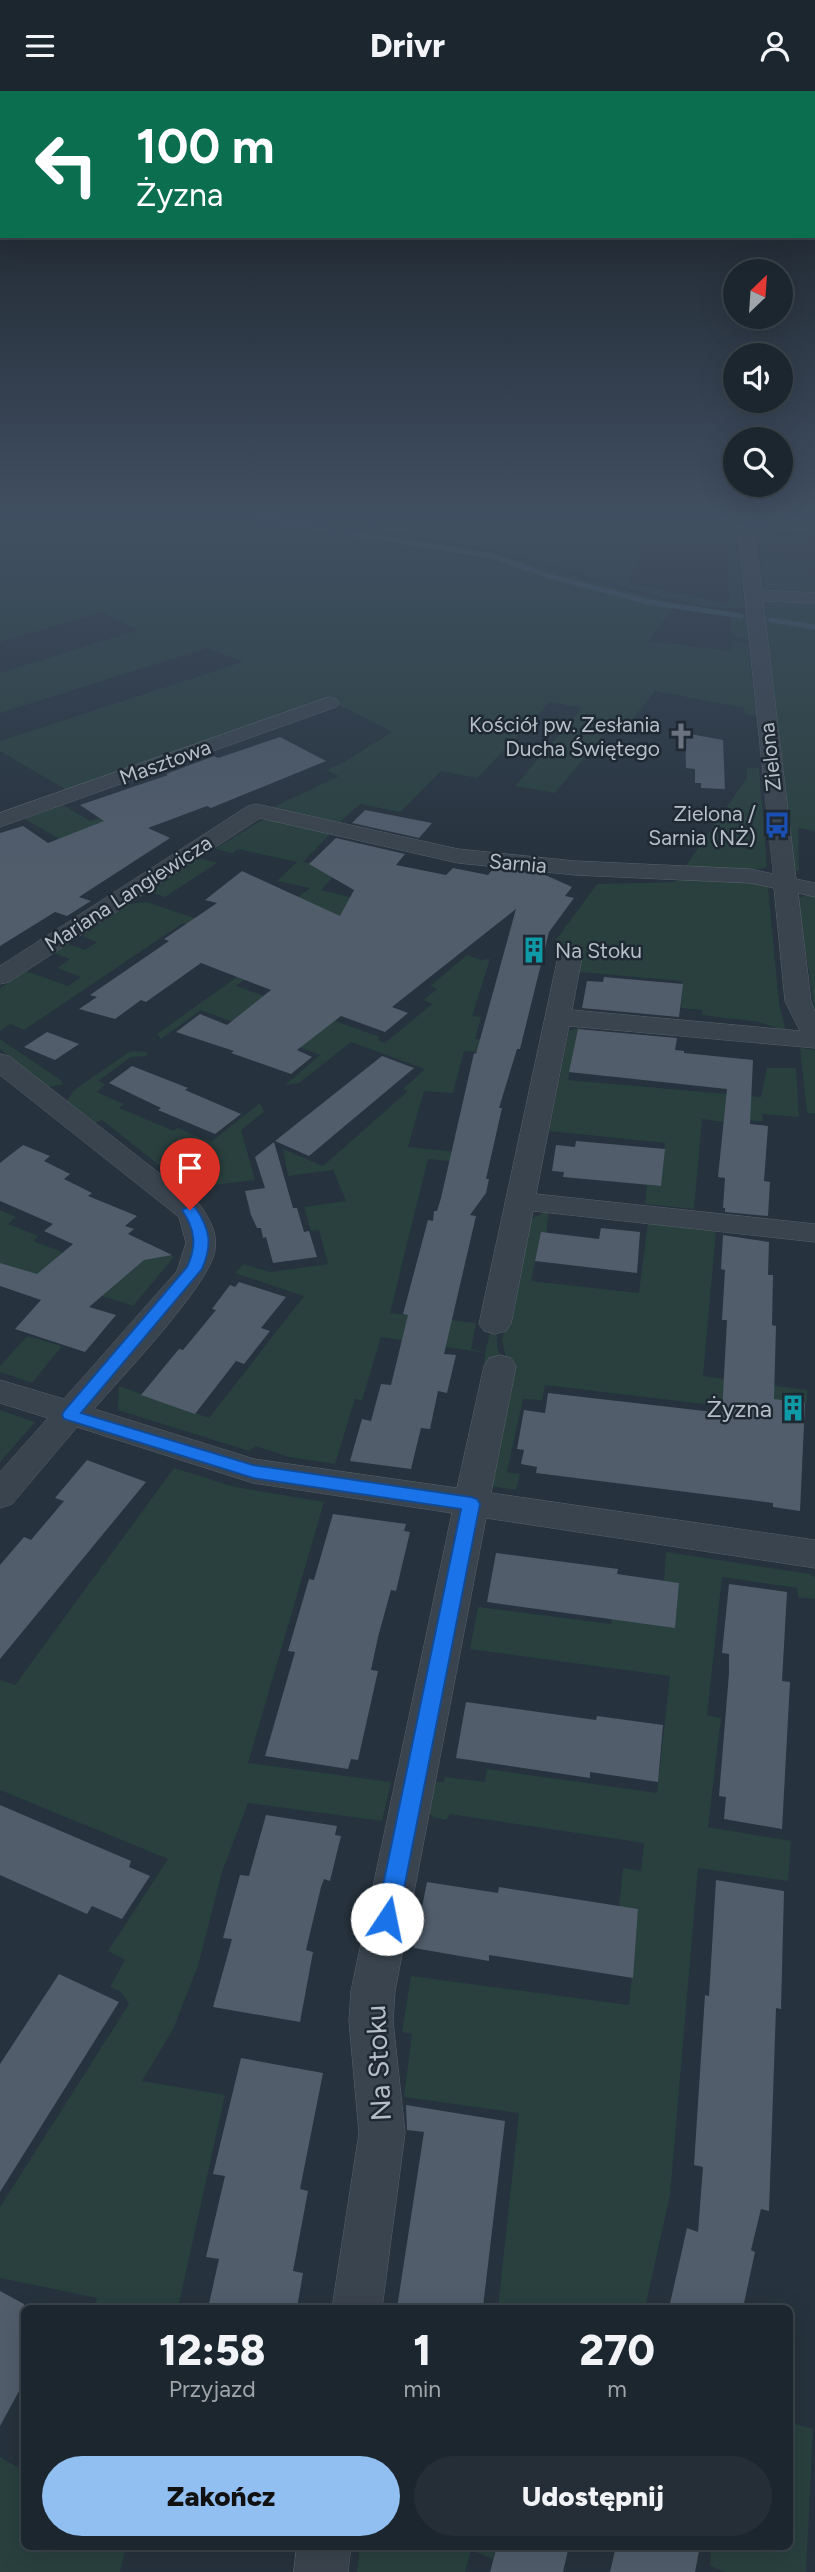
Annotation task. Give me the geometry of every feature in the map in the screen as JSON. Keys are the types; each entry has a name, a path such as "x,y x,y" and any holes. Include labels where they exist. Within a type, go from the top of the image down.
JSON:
{"street":[{"name":"Zielona","path":"757,634 798,1001 806,1022 815,1033"},
{"name":"Masztowa","path":"0,820 329,703"},
{"name":"Sarnia","path":"256,811 458,856 575,868 713,873 785,882 815,890"},
{"name":"Mariana Langiewicza","path":"0,977 256,811"},
{"path":"495,1324 571,952"},
{"path":"559,1017 815,1040"},
{"path":"0,1062 181,1203 201,1226 199,1257 190,1276 0,1495"},
{"path":"519,1201 815,1233"},
{"name":"Na Stoku","path":"357,2305 382,2133 371,2021 372,1999 405,1822 500,1366"},
{"path":"0,1391 253,1471 815,1553"},
{"path":"320,2572 323,2550"}],"green space":[{"path":"0,634 28,634 0,642"},
{"path":"126,634 654,634 648,641 732,651 732,641 748,643 756,716 745,715 744,708 655,691 620,735 605,733 555,793 515,786 582,708 550,702 477,778 441,771 400,812 360,804 336,826 271,808 339,776 326,770 341,764 392,732 330,700 70,792 0,751 0,741 243,662 207,648 0,713 0,673"},
{"path":"732,634 747,634 748,639 732,637"},
{"path":"767,634 815,634 815,831 798,828 799,871 795,870"},
{"path":"747,768 759,768 767,867 752,871 685,867 747,778"},
{"path":"63,805 90,821 103,817 125,829 75,848 25,819"},
{"path":"262,820 280,821 331,833 303,862 339,870 321,890 365,901 379,929 292,902 310,888 277,881 297,862 238,849 232,853 215,849"},
{"path":"200,858 217,863 165,897 193,907 153,893 158,886"},
{"path":"686,877 746,881 768,886 779,1004 786,1031 759,1022 702,1015 703,1010 681,1008 682,981 579,972 583,947 553,944 597,884 674,882"},
{"path":"809,894 815,896 815,1013 798,898"},
{"path":"146,902 198,919 248,945 183,923 24,1030 10,1024 0,1031 0,988 26,971 68,986 81,977 57,968 70,959 54,953 68,944 85,950 97,942 82,936 129,904"},
{"path":"272,952 281,952 236,986 380,1037 378,1040 385,1043 432,1004 424,1000 437,989 430,986 467,955 481,960 490,959 472,1016 481,1017 475,1039 515,1043 512,1055 464,1051 453,1093 424,1091 408,1147 487,1155 486,1165 428,1159 390,1313 476,1323 471,1349 485,1353 381,1337 362,1400 355,1399 335,1464 289,1457 256,1446 249,1451 118,1410 119,1386 209,1418 304,1296 235,1273 243,1264 271,1272 328,1264 319,1230 311,1231 304,1207 346,1201 333,1170 288,1176 283,1149 323,1166 408,1091 403,1089 425,1069 351,1042 299,1083 285,1085 320,1055 201,1010 161,1039 157,1034"},
{"path":"579,1027 568,1080 761,1097 767,1068 796,1068 799,1117 762,1114 763,1122 725,1117 724,1122 702,1119 694,1209 645,1204 647,1185 661,1186 665,1143 549,1131 569,1031"},
{"path":"0,1039 64,1084 48,1087 0,1049"},
{"path":"800,1048 815,1050 815,1113 807,1113"},
{"path":"129,1052 148,1052 146,1056 131,1057 98,1081 105,1084 97,1092 124,1104 119,1108 174,1131 177,1128 211,1142 260,1103 264,1112 241,1130 255,1180 188,1188 102,1120 95,1123 67,1101 74,1090"},
{"path":"0,1210 16,1217 8,1224 38,1236 33,1241 62,1252 56,1258 83,1271 124,1277 158,1248 174,1257 133,1306 0,1263"},
{"path":"549,1212 546,1233 541,1233 531,1281 639,1293 648,1223 716,1231 703,1376 807,1390 807,1403 779,1400 778,1413 545,1385 542,1400 523,1399 507,1472 520,1474 516,1490 490,1486 506,1358 502,1340 505,1326 511,1326 531,1219"},
{"path":"491,1328 498,1329 498,1349 506,1366 484,1363"},
{"path":"27,1336 62,1346 32,1383 0,1372 0,1366"},
{"path":"0,1410 35,1422 0,1462"},
{"path":"174,1468 235,1487 324,1502 248,1763 391,1782 382,1821 248,1803 222,1872 198,1966 173,2029 142,2081 225,2095 179,2305 95,2305 97,2298 0,2278 0,2207 129,2004 121,1992 110,1987 125,1960 108,1951 168,1859 0,1790 0,1680 15,1685"},
{"path":"666,1552 810,1574 815,1577 815,1599 798,1597 797,1588 722,1577 707,1715 721,1718 708,1827 791,1841 788,1881 698,1868 670,2195 646,2305 498,2305 519,2113 404,2097 412,2034 402,2032 411,1976 629,2005 638,1910 619,1907 623,1868 641,1871 644,1843 450,1814 446,1820 433,1817 424,1807 425,1782 444,1782 445,1777 485,1782 487,1769 657,1793 670,1676 470,1649 478,1607 611,1624 612,1619 674,1627 679,1583 664,1581"},
{"path":"793,2423 813,2429 806,2572 726,2572 710,2566 711,2550 793,2550"},
{"path":"0,2457 21,2469 21,2550 125,2550 120,2572 0,2572"},
{"path":"360,2550 471,2550 465,2572 357,2572"},
{"path":"471,2550 496,2550 493,2559"}],"building":[{"path":"685,733 723,740 725,789 701,788 701,783 695,783 695,769 686,768"},
{"path":"280,737 326,761 211,808 207,806 148,828 170,838 79,897 91,901 67,916 55,912 0,946 0,833 23,826 48,843 104,821 80,805 214,756 218,758"},
{"path":"365,810 432,823 419,838 352,823"},
{"path":"336,838 405,854 396,865 446,875 453,868 488,875 493,869 543,874 572,887 565,896 574,898 549,932 520,1049 517,1049 499,1108 502,1108 486,1179 489,1179 486,1193 470,1215 476,1216 444,1354 456,1355 447,1393 438,1391 430,1429 421,1428 411,1469 350,1461 362,1419 371,1421 381,1384 391,1385 408,1315 403,1314 428,1220 433,1221 434,1211 437,1211 441,1198 474,1053 476,1054 516,909 392,1007 408,1013 385,1032 341,1016 297,1050 312,1057 291,1074 176,1032 200,1014 227,1025 271,990 201,963 146,1002 141,1000 115,1019 79,1009 97,997 90,995 169,941 164,939 217,903 205,900 242,871 340,916 354,890 309,864"},
{"path":"604,977 683,984 679,1017 582,1008 587,981 603,982"},
{"path":"578,1029 677,1038 675,1050 684,1053 753,1060 750,1124 768,1126 764,1181 770,1182 768,1216 725,1212 723,1208 725,1178 718,1177 727,1089 569,1072"},
{"path":"47,1032 79,1044 55,1060 24,1047"},
{"path":"382,1056 414,1068 309,1156 275,1141"},
{"path":"132,1066 188,1088 185,1090 241,1114 215,1134 158,1110 161,1108 109,1083"},
{"path":"576,1141 665,1149 661,1186 563,1177 564,1172 552,1171 556,1145 575,1147"},
{"path":"274,1142 293,1208 297,1208 304,1232 309,1231 317,1257 273,1263 266,1237 263,1238 261,1228 257,1228 251,1215 245,1191 265,1188 255,1157"},
{"path":"23,1145 50,1156 44,1161 70,1174 64,1179 92,1193 88,1196 137,1216 125,1226 134,1229 128,1234 172,1255 144,1260 89,1307 116,1315 85,1352 15,1329 41,1300 0,1286 0,1263 37,1274 73,1244 44,1231 53,1224 0,1201 0,1163"},
{"path":"601,1228 640,1232 637,1273 535,1261 541,1232 599,1239"},
{"path":"723,1235 769,1242 768,1275 773,1275 772,1325 776,1326 774,1399 805,1403 800,1511 773,1507 773,1503 536,1473 537,1467 521,1464 524,1450 517,1449 524,1410 545,1413 548,1393 722,1413 727,1320 722,1320 725,1270 721,1269"},
{"path":"239,1282 286,1297 261,1328 270,1331 244,1364 236,1361 195,1414 141,1395 216,1310 212,1309 230,1285 235,1287"},
{"path":"87,1460 146,1482 0,1659 0,1565 24,1537 31,1540 64,1501 55,1498"},
{"path":"333,1514 406,1524 404,1531 410,1532 396,1591 391,1590 378,1637 371,1670 378,1671 358,1760 351,1759 348,1769 265,1756 295,1652 288,1651 309,1579 314,1580"},
{"path":"496,1553 618,1569 617,1574 679,1583 675,1628 487,1602"},
{"path":"729,1584 787,1592 782,1681 790,1682 782,1829 724,1819 726,1797 719,1796 729,1673 729,1654 722,1653"},
{"path":"466,1702 596,1720 597,1716 663,1725 658,1782 590,1772 590,1778 456,1758"},
{"path":"0,1805 131,1861 129,1867 150,1876 122,1919 92,1906 87,1914 0,1875"},
{"path":"266,1815 337,1826 335,1835 341,1836 330,1881 324,1879 321,1887 306,1950 313,1952 300,2022 213,2007 232,1939 223,1938 240,1875 249,1876"},
{"path":"716,1880 784,1891 781,2009 776,2008 769,2211 761,2209 751,2250 755,2252 744,2305 670,2305 687,2228 698,2232 703,2167 694,2165 705,1995 709,1996"},
{"path":"427,1882 498,1893 499,1887 638,1909 633,1978 489,1955 489,1961 414,1948"},
{"path":"59,1974 119,2002 0,2192 0,2064"},
{"path":"241,2058 323,2073 300,2189 308,2191 293,2271 303,2273 298,2305 209,2305 219,2259 206,2257 225,2176 213,2174"},
{"path":"406,2105 505,2121 483,2305 397,2305 424,2132 407,2130"},
{"path":"0,2291 24,2305 21,2305 21,2388 0,2426"},
{"path":"496,2550 568,2550 563,2572 490,2572"},
{"path":"615,2550 699,2550 695,2572 610,2572"}],"place":[{"name":"Kościół pw. Zesłania Ducha Świętego","path":"681,736"},
{"name":"Zielona / Sarnia (NŻ)","path":"777,825"},
{"name":"Na Stoku","path":"534,950"},
{"name":"Żyzna","path":"793,1408"}],"route":[{"path":"190,1210 201,1226 201,1238 199,1257 190,1276 70,1415 253,1471 471,1504 387,1919"}]}
